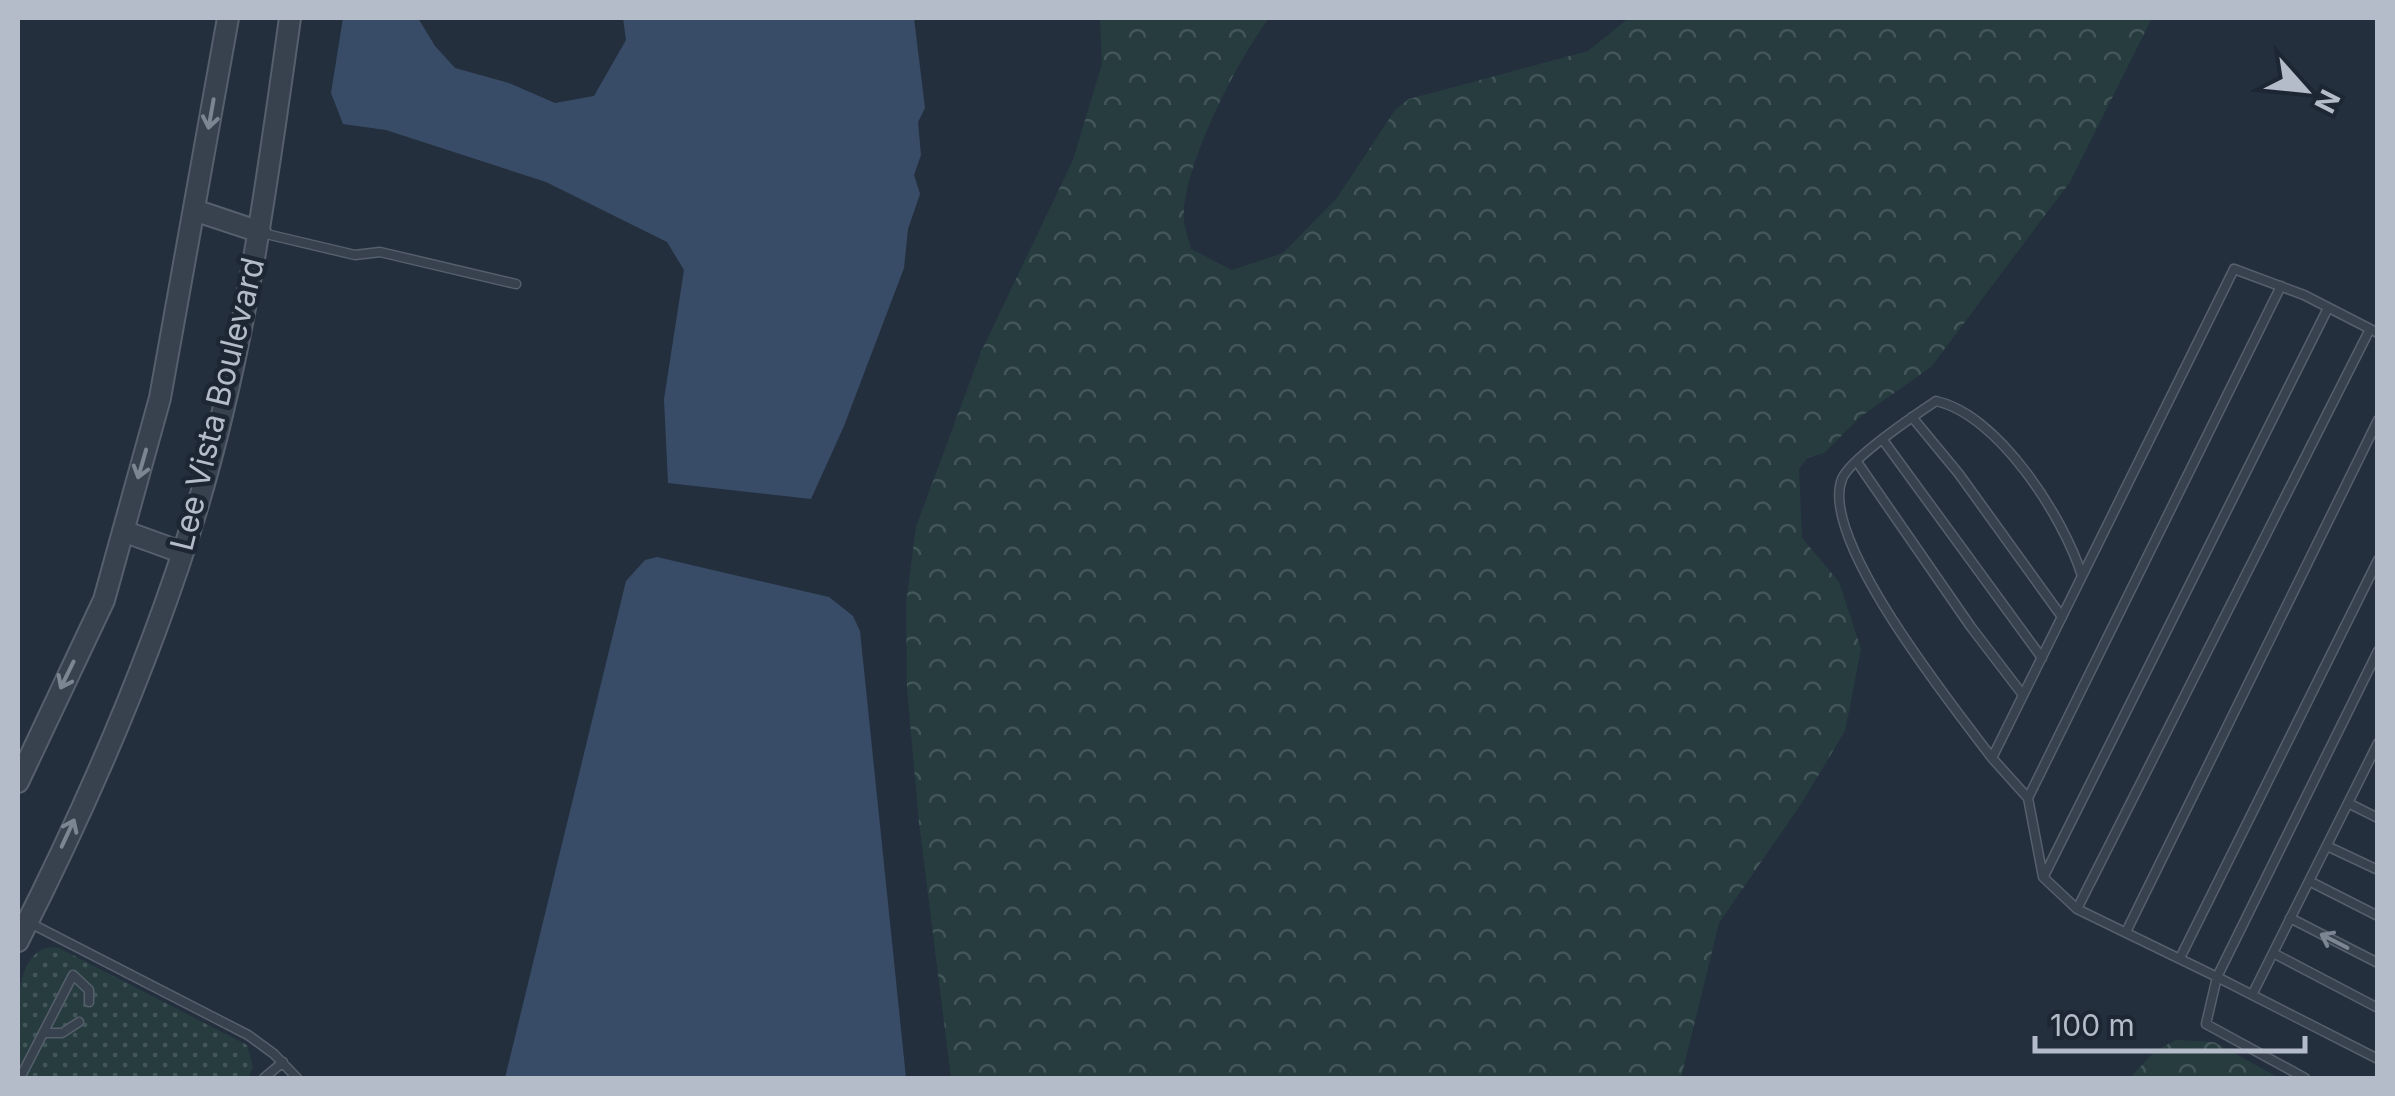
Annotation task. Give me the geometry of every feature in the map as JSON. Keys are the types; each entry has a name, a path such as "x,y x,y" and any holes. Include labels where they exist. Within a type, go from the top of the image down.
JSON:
{"street":[{"name":"Lee Vista Boulevard","path":"18,782 104,600 160,398 228,18"},
{"name":"Lee Vista Boulevard","path":"18,941 22,920 106,749 196,509 230,379 260,232 290,18"},
{"path":"194,210 260,232"},
{"path":"123,531 181,552"}],"lane":[{"path":"260,232 355,255 380,252 516,284"},
{"path":"1992,758 2234,268 2282,286 2374,331 2077,909"},
{"path":"2028,798 2282,286"},
{"path":"2043,878 2328,308"},
{"path":"2082,576 2067,538 2009,450 1969,414 1952,405 1936,401 1844,474 1837,494 1838,506 1862,573 1934,681 1992,758 2028,798 2043,878 2077,909 2378,1059"},
{"path":"1912,417 1959,474 2062,617"},
{"path":"2126,932 2378,420"},
{"path":"1883,440 2042,658"},
{"path":"1857,462 2023,695"},
{"path":"2180,958 2378,560"},
{"path":"2305,1078 2206,1024 2217,977 2378,651"},
{"path":"2252,995 2378,744"},
{"path":"2368,762 2378,767"},
{"path":"2348,803 2378,818"},
{"path":"2327,846 2378,870"},
{"path":"2309,881 2378,916"},
{"path":"2290,918 2378,963"},
{"path":"22,920 239,1029 283,1062 296,1078"},
{"path":"2273,953 2378,1008"},
{"path":"20,1078 73,975 89,990 89,1002"},
{"path":"43,1033 62,1032 79,1022"},
{"path":"264,1078 283,1062"}],"green space":[{"path":"1100,18 1269,18 1214,114 1186,198 1184,223 1191,249 1232,270 1283,253 1337,198 1395,110 1409,99 1588,51 1629,18 2152,18 2070,182 1931,367 1860,417 1824,453 1807,458 1799,469 1802,538 1839,582 1861,649 1845,731 1801,804 1719,923 1681,1078 951,1078 919,823 907,688 906,604 916,527 981,352 1073,160 1102,64"},
{"path":"51,947 247,1045 253,1067 248,1078 18,1078 21,982 37,953"},
{"path":"2176,1040 2214,1042 2279,1078 2130,1078 2155,1051"}],"water":[{"path":"343,18 418,18 455,68 509,83 555,103 594,96 626,40 623,18 914,18 925,108 918,122 921,155 914,175 920,194 908,229 904,268 844,426 811,499 668,483 664,399 684,270 667,242 546,182 386,130 343,124 331,93"},
{"path":"657,557 829,597 853,616 860,631 906,1078 505,1078 626,581 645,560"}]}
